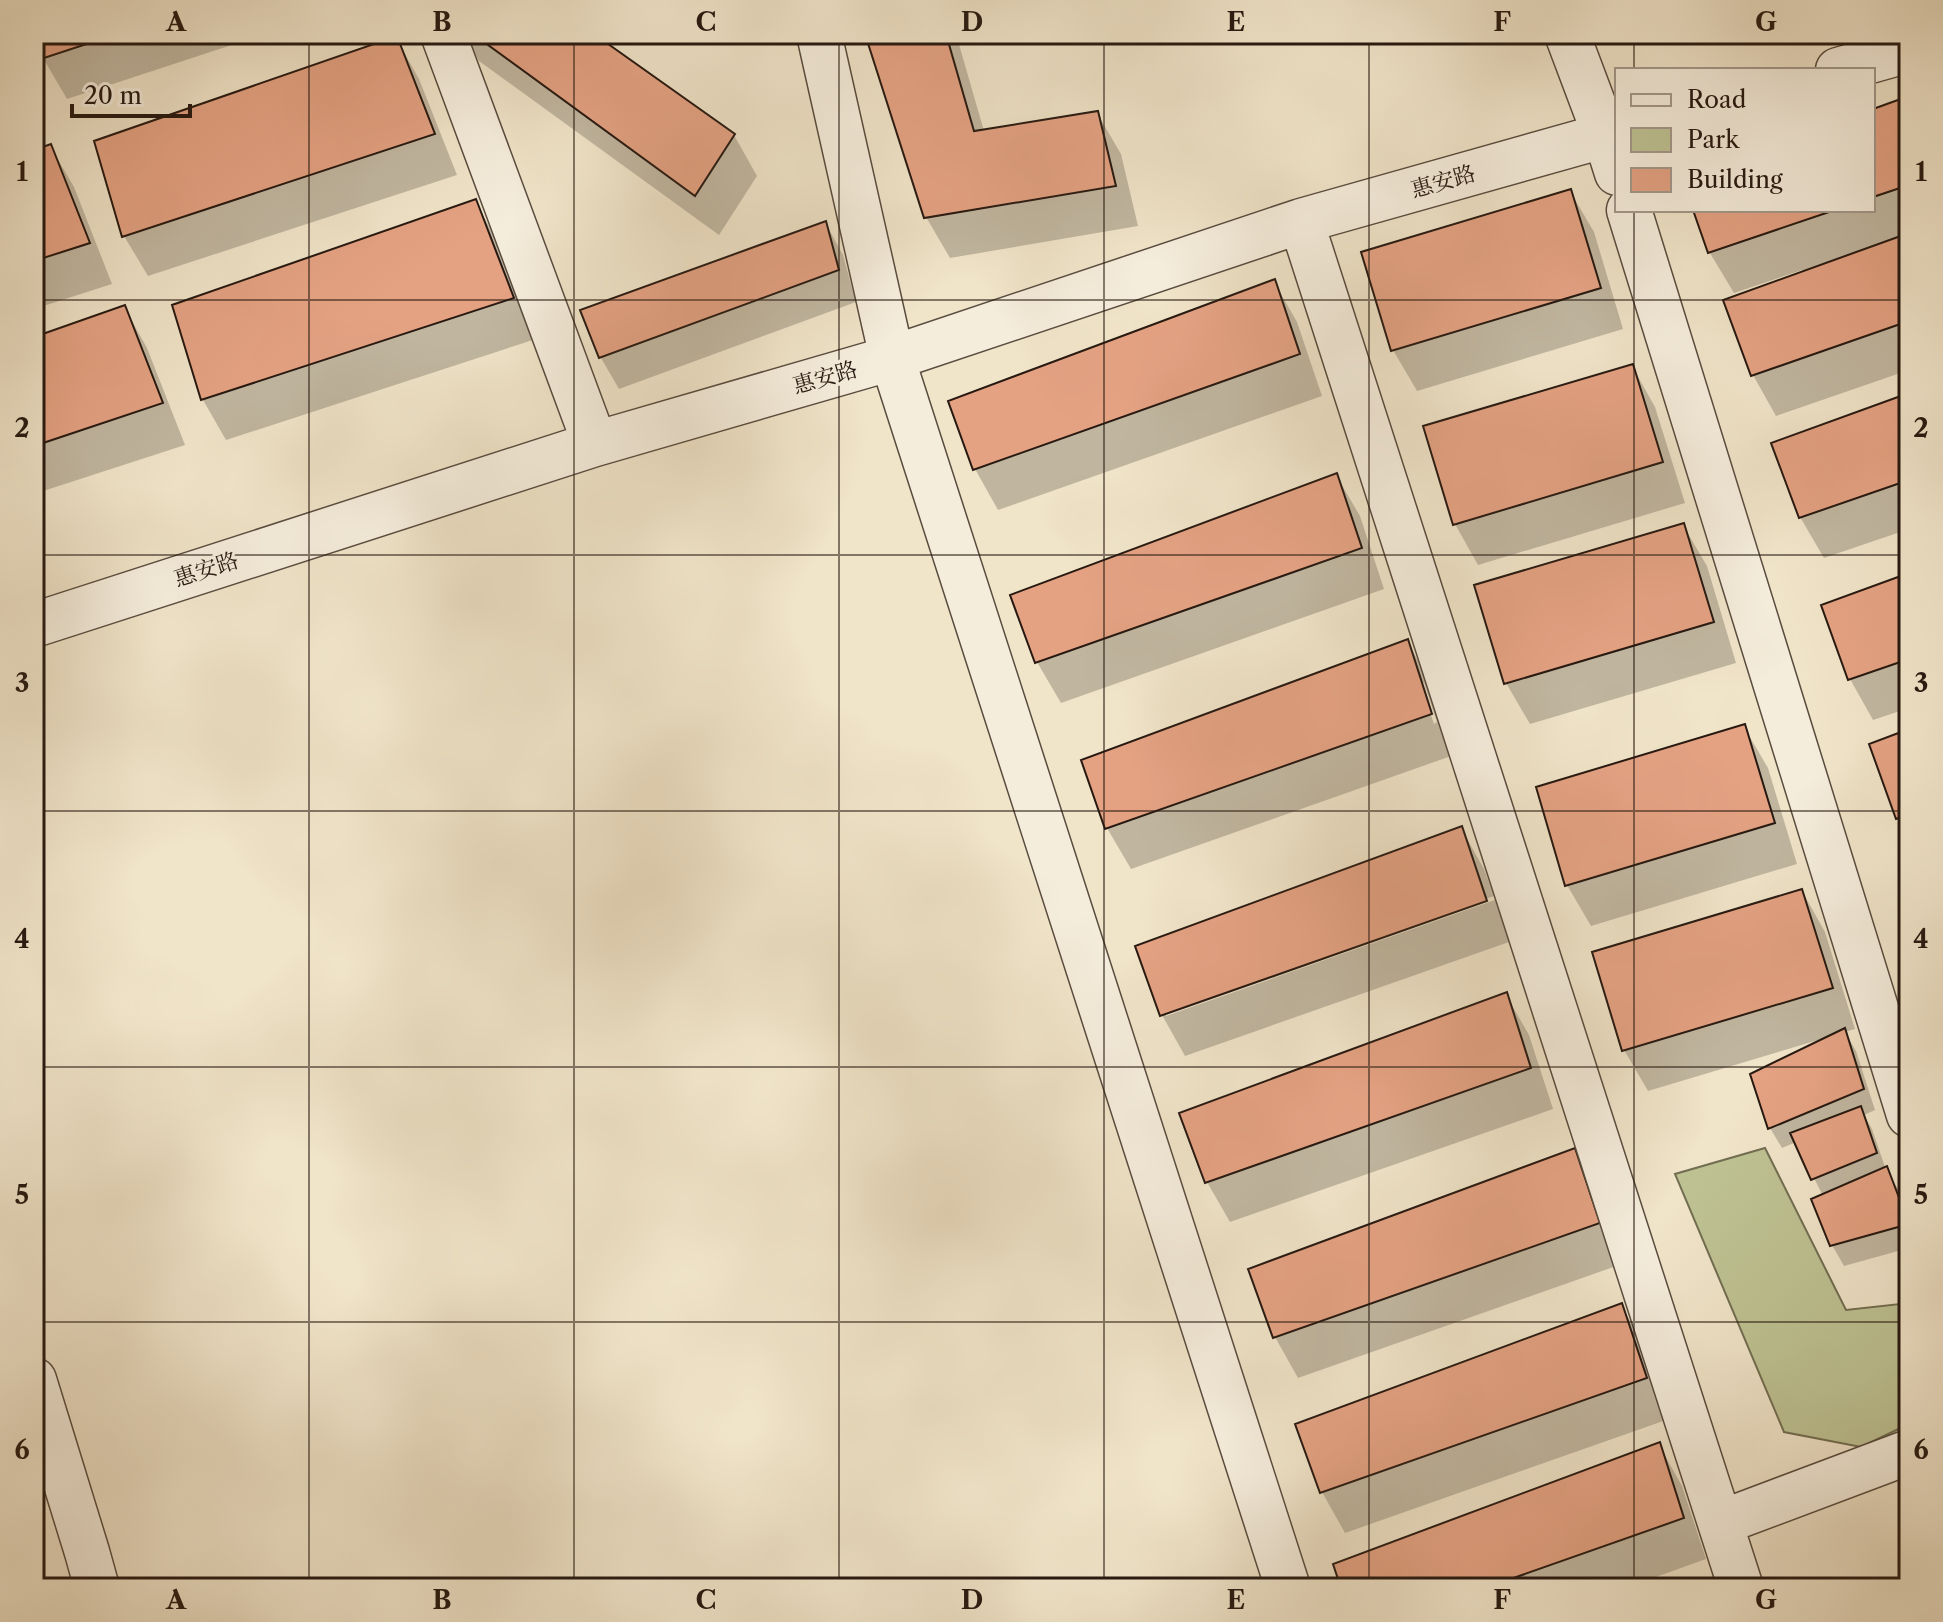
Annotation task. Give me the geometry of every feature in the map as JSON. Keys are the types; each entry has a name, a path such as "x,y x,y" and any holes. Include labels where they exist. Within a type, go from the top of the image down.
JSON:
{"street":[{"path":"443,34 595,444"},
{"path":"819,34 892,358 1288,1588"},
{"path":"1567,34 1613,147"},
{"path":"1845,68 1909,50"},
{"name":"惠安路","path":"34,625 595,444 892,358 1301,221 1613,147"},
{"path":"1630,212 1909,1115"},
{"path":"1301,221 1741,1588"},
{"path":"34,1380 97,1588"},
{"path":"1720,1523 1909,1452"}],"green space":[{"path":"1765,1148 1846,1310 1909,1303 1909,1424 1861,1447 1784,1432 1675,1174"}],"building":[{"path":"34,34 117,34 41,59"},
{"path":"473,34 594,34 735,134 695,196"},
{"path":"865,34 946,34 974,131 1098,111 1116,186 924,218"},
{"path":"397,36 435,134 122,237 94,141"},
{"path":"1909,96 1909,185 1875,196 1875,108"},
{"path":"51,144 90,243 34,261 34,150"},
{"path":"1571,189 1601,288 1391,351 1361,252"},
{"path":"476,199 514,298 201,400 172,305"},
{"path":"1694,212 1829,212 1708,253"},
{"path":"826,221 839,270 599,358 580,310"},
{"path":"1909,233 1909,321 1751,376 1723,300"},
{"path":"1275,279 1300,354 973,470 948,401"},
{"path":"125,305 163,403 34,446 34,337"},
{"path":"1633,364 1663,462 1453,525 1423,426"},
{"path":"1909,393 1909,480 1799,518 1771,443"},
{"path":"1337,473 1362,548 1035,663 1010,595"},
{"path":"1684,523 1714,622 1504,684 1474,585"},
{"path":"1909,573 1909,659 1848,680 1821,605"},
{"path":"1408,639 1432,714 1105,829 1081,760"},
{"path":"1745,724 1775,823 1565,886 1536,787"},
{"path":"1909,729 1909,815 1896,819 1869,744"},
{"path":"1462,826 1487,901 1160,1016 1135,946"},
{"path":"1802,889 1833,988 1622,1051 1592,952"},
{"path":"1507,992 1531,1068 1205,1183 1179,1113"},
{"path":"1845,1028 1864,1089 1768,1129 1750,1074"},
{"path":"1861,1106 1877,1153 1811,1180 1790,1133"},
{"path":"1575,1148 1600,1223 1273,1338 1248,1269"},
{"path":"1887,1166 1909,1224 1830,1246 1811,1199"},
{"path":"1622,1303 1647,1378 1320,1493 1295,1424"},
{"path":"1660,1442 1684,1518 1485,1588 1341,1588 1333,1564"}]}
